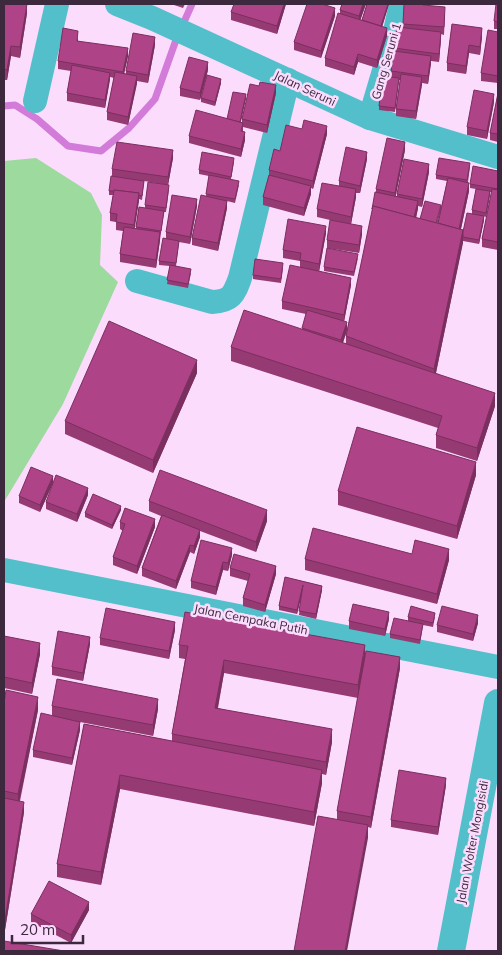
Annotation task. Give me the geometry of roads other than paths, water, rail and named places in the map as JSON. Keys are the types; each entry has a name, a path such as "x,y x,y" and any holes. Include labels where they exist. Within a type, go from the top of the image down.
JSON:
{"street":[{"path":"35,102 57,4"},
{"name":"Jalan Seruni","path":"117,4 205,41 370,118 498,157"},
{"name":"Gang Seruni 1","path":"370,118 393,40 401,4"},
{"path":"137,281 212,302 222,301 234,295 240,278 288,80"},
{"name":"Jalan Cempaka Putih","path":"4,570 498,667"},
{"name":"Jalan Wolter Mongisidi","path":"451,951 498,703"}],"waterway":[{"path":"4,106 15,105 37,119 68,146 101,151 129,128 155,99 176,40 192,4"}]}
